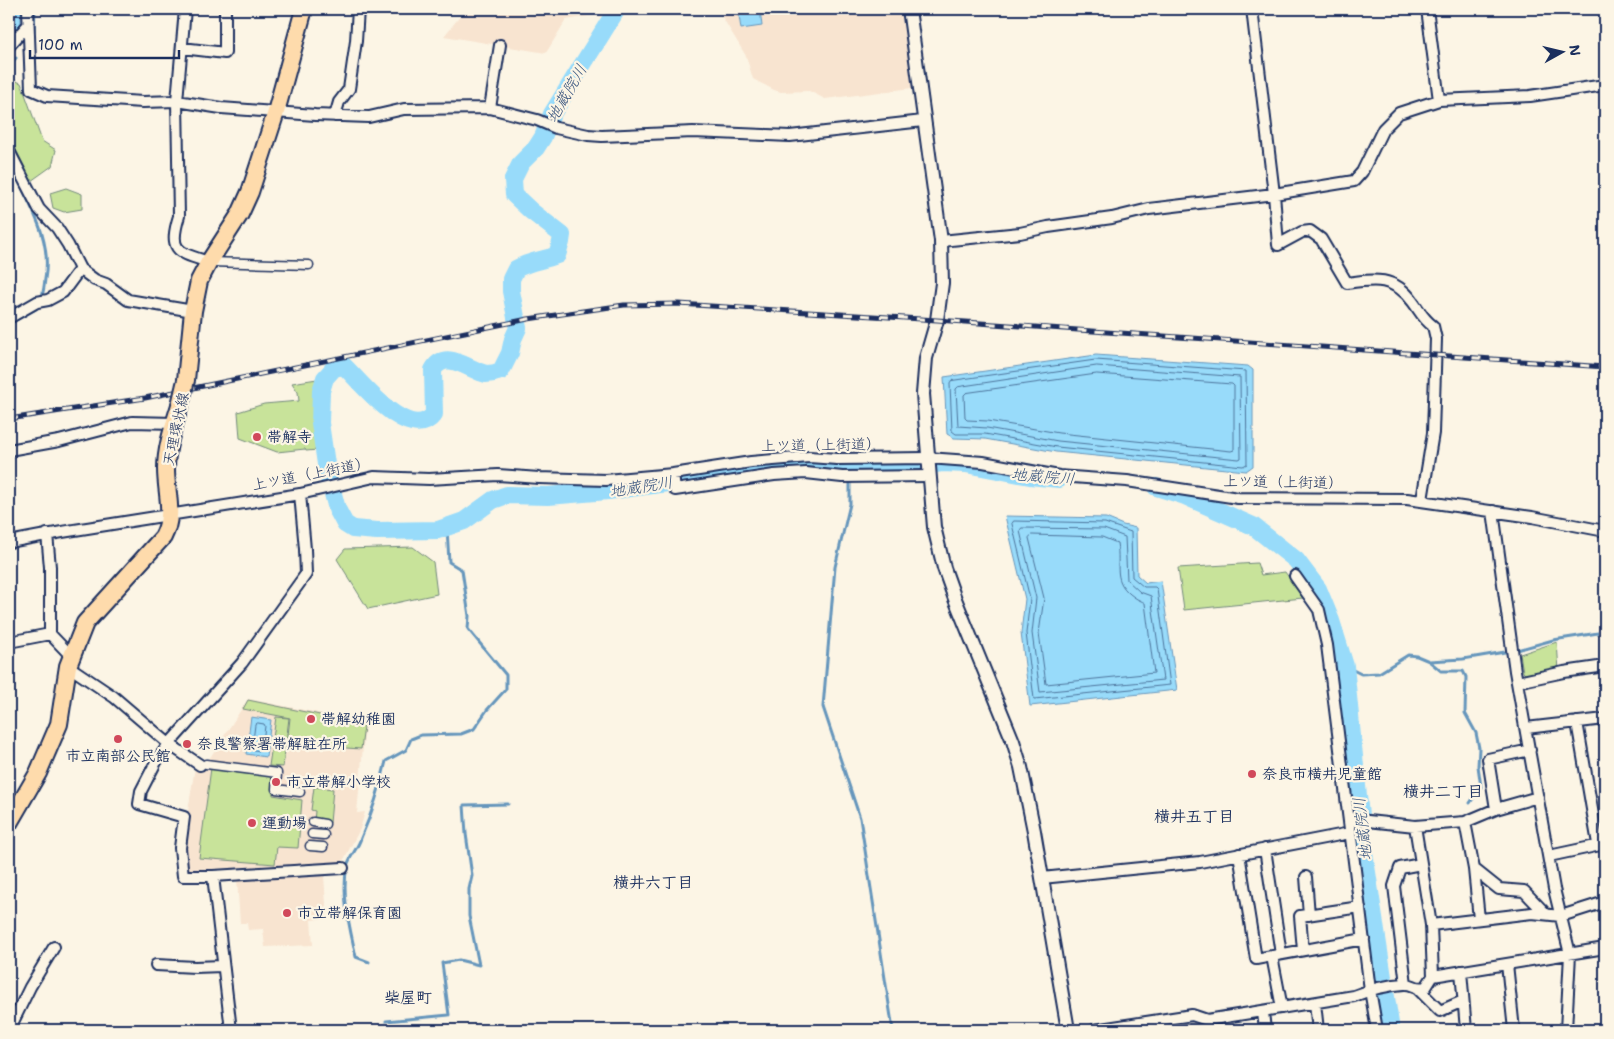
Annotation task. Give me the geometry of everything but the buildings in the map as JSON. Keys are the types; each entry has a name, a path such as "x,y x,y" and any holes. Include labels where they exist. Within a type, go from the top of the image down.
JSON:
{"main road":[{"name":"天理環状線","path":"9,823 38,773 59,724 70,662 85,623 163,537 169,526 167,454 186,380 193,311 199,281 240,214 264,153 304,9"}],"street":[{"path":"28,9 31,89 46,96 143,102 177,101 220,108 368,117 404,109 490,108 537,120 556,128 595,135 693,132 790,136 923,121"},
{"path":"185,9 177,101 179,216 175,229 176,246 182,253 209,262 309,265"},
{"path":"182,48 225,53 225,9"},
{"path":"335,116 339,102 349,89 358,9"},
{"path":"908,9 941,241 942,283 936,320 926,358 923,394 934,527 939,550 955,599 1013,741 1027,796 1068,1030"},
{"path":"1252,9 1274,194 1278,245 1302,232 1310,231 1321,239 1347,283 1374,279 1388,282 1404,292 1425,320 1432,326 1436,339 1433,433 1422,500"},
{"path":"1427,9 1439,100"},
{"path":"9,46 28,25"},
{"path":"490,108 500,45"},
{"path":"941,241 1020,233 1112,218 1149,209 1274,194 1354,181 1362,172 1383,128 1399,113 1439,100 1530,96 1605,85"},
{"path":"9,151 39,209 57,228 80,269 95,280 106,284 128,300 193,311"},
{"path":"9,318 63,292 80,269"},
{"path":"9,450 59,442 132,422 174,423"},
{"name":"上ツ道（上街道）","path":"9,542 47,534 300,494 374,476 429,479 498,475 547,479 674,479 783,458 809,457 845,459 928,458 983,462 1059,476 1127,481 1238,498 1388,498 1422,500 1532,517 1605,531"},
{"path":"674,479 675,490 774,475 806,473 842,477 929,476"},
{"path":"300,494 306,574 242,663 220,690 169,744 146,779 141,791 139,804 184,817 180,848 183,876 343,868"},
{"path":"1493,511 1517,682 1554,889 1570,954 1566,1030"},
{"path":"47,534 50,567 50,634 70,662 169,744 203,764 278,773 276,789 300,792"},
{"path":"1295,576 1319,610 1328,644 1353,819 1350,833 1364,938 1379,988 1376,1030"},
{"path":"9,642 50,634"},
{"path":"1517,682 1605,666"},
{"path":"1526,728 1605,719"},
{"path":"1549,856 1602,844 1576,722"},
{"path":"1496,808 1488,759 1530,750"},
{"path":"1353,819 1414,826 1465,822 1496,808 1538,797"},
{"path":"313,822 325,824"},
{"path":"1465,822 1474,869 1479,919"},
{"path":"1414,826 1430,925 1433,976 1426,987 1418,989"},
{"path":"1042,878 1200,862 1350,833"},
{"path":"312,834 324,835"},
{"path":"310,846 323,848"},
{"path":"1265,849 1282,1008"},
{"path":"1239,854 1256,959 1364,938"},
{"path":"1406,984 1394,886 1400,868 1421,864"},
{"path":"1474,869 1499,888 1524,891 1546,914"},
{"path":"213,876 222,966 231,1030"},
{"path":"1306,877 1309,915"},
{"path":"1430,925 1532,912 1561,916 1605,902"},
{"path":"1303,950 1300,916 1360,907"},
{"path":"9,1030 30,987 54,947"},
{"path":"1433,976 1605,948"},
{"path":"1507,964 1514,1030"},
{"path":"156,965 222,966"},
{"path":"1461,971 1466,1030"},
{"path":"1094,1030 1192,1015 1207,1020 1263,1012 1354,996 1379,988 1406,984 1418,989 1440,1011 1463,1001"},
{"path":"1315,1002 1318,1030"},
{"path":"1263,1012 1265,1030"}],"shaded area":[{"path":"466,9 609,9 606,13 566,20 546,53 444,36"},
{"path":"720,9 901,9 912,88 825,99 809,91 781,92 774,90 753,79 746,56 721,15"},
{"name":"市立帯解小学校","path":"248,699 314,712 365,725 357,813 365,812 360,829 341,865 188,872 182,849 195,767 202,770"},
{"path":"324,876 327,918 311,920 313,945 265,947 263,929 248,930 247,923 240,923 237,879"}],"green space":[{"path":"9,78 21,83 42,141 56,150 52,166 31,181 9,135"},
{"path":"66,188 82,194 82,209 64,212 53,208 50,193"},
{"path":"317,379 313,401 318,450 306,451 305,449 277,452 240,438 238,412 264,404 299,401 298,392 292,383"},
{"path":"413,547 433,562 437,594 368,609 337,559 345,549"},
{"path":"1257,563 1261,575 1285,572 1303,598 1184,610 1178,568"},
{"path":"1557,642 1559,671 1529,678 1523,672 1520,654"},
{"path":"248,700 364,726 361,749 287,744 290,718 243,709"},
{"path":"276,717 289,718 283,767 269,766"},
{"name":"運動場","path":"211,768 274,776 273,795 302,800 298,848 277,847 275,864 199,858"},
{"path":"314,787 333,789 330,823 314,821 315,811 311,810"}],"water":[{"path":"9,9 21,9 21,23 9,39"},
{"path":"738,9 760,9 762,26 741,29"},
{"path":"1096,355 1248,366 1253,370 1253,466 1246,471 1056,452 985,439 954,438 947,434 944,377"},
{"path":"1005,516 1106,518 1136,528 1137,575 1146,583 1161,581 1177,690 1030,706 1021,633 1025,599"},
{"path":"251,717 271,720 266,757 246,754"}],"waterway":[{"path":"34,31 35,9"},
{"name":"地蔵院川","path":"617,9 552,114 543,137 536,148 521,163 513,179 514,195 562,235 557,255 521,266 516,269 511,279 511,291 518,328 510,353 501,371 486,374 458,362 444,361 438,364 433,370 434,414 424,422 412,422 399,417 386,408 344,366 334,368 325,378 321,391 320,423 327,471 337,509 345,524 353,529 377,531 438,530 464,521 493,500 507,495 548,496 608,491 682,481 770,465 918,466 943,463 966,464 1030,476 1059,479"},
{"path":"9,64 16,58"},
{"path":"9,143 12,149"},
{"path":"9,178 16,175 34,213 43,238 46,251 46,265 44,289 41,298"},
{"path":"9,324 36,309 37,306"},
{"path":"848,465 850,504 835,567 823,707 860,818 893,1030"},
{"name":"地蔵院川","path":"1156,487 1185,496 1253,526 1296,560 1318,589 1331,621 1345,666 1363,846 1391,1030"},
{"path":"369,962 356,957 347,912 345,877 348,862 360,842 372,810 386,761 406,750 411,739 421,735 461,734 474,729 487,710 506,689 506,675 468,629 469,616 462,570 449,562 447,528"},
{"path":"1429,661 1463,659 1517,650 1553,640 1598,633"},
{"path":"1345,666 1361,674 1379,673 1408,655 1417,656 1429,661 1441,671 1463,671 1466,677 1465,713 1476,733 1479,748 1478,766 1481,787 1470,803"},
{"path":"386,1021 449,1015 442,963 459,960 479,965 469,916 469,889 472,876 464,805 508,804"}],"railway":[{"path":"9,419 145,398 528,319 624,305 679,304 937,320 1605,367"}],"place":[{"name":"帯解寺","path":"257,437"},
{"name":"帯解幼稚園","path":"311,719"},
{"name":"市立南部公民館","path":"118,739"},
{"name":"奈良警察署帯解駐在所","path":"187,744"},
{"name":"奈良市横井児童館","path":"1252,774"},
{"name":"市立帯解小学校","path":"276,782"},
{"name":"運動場","path":"252,823"},
{"name":"市立帯解保育園","path":"287,913"}],"district":[{"name":"横井二丁目","path":"1443,791"},
{"name":"横井五丁目","path":"1194,816"},
{"name":"横井六丁目","path":"653,882"},
{"name":"柴屋町","path":"408,997"}]}
